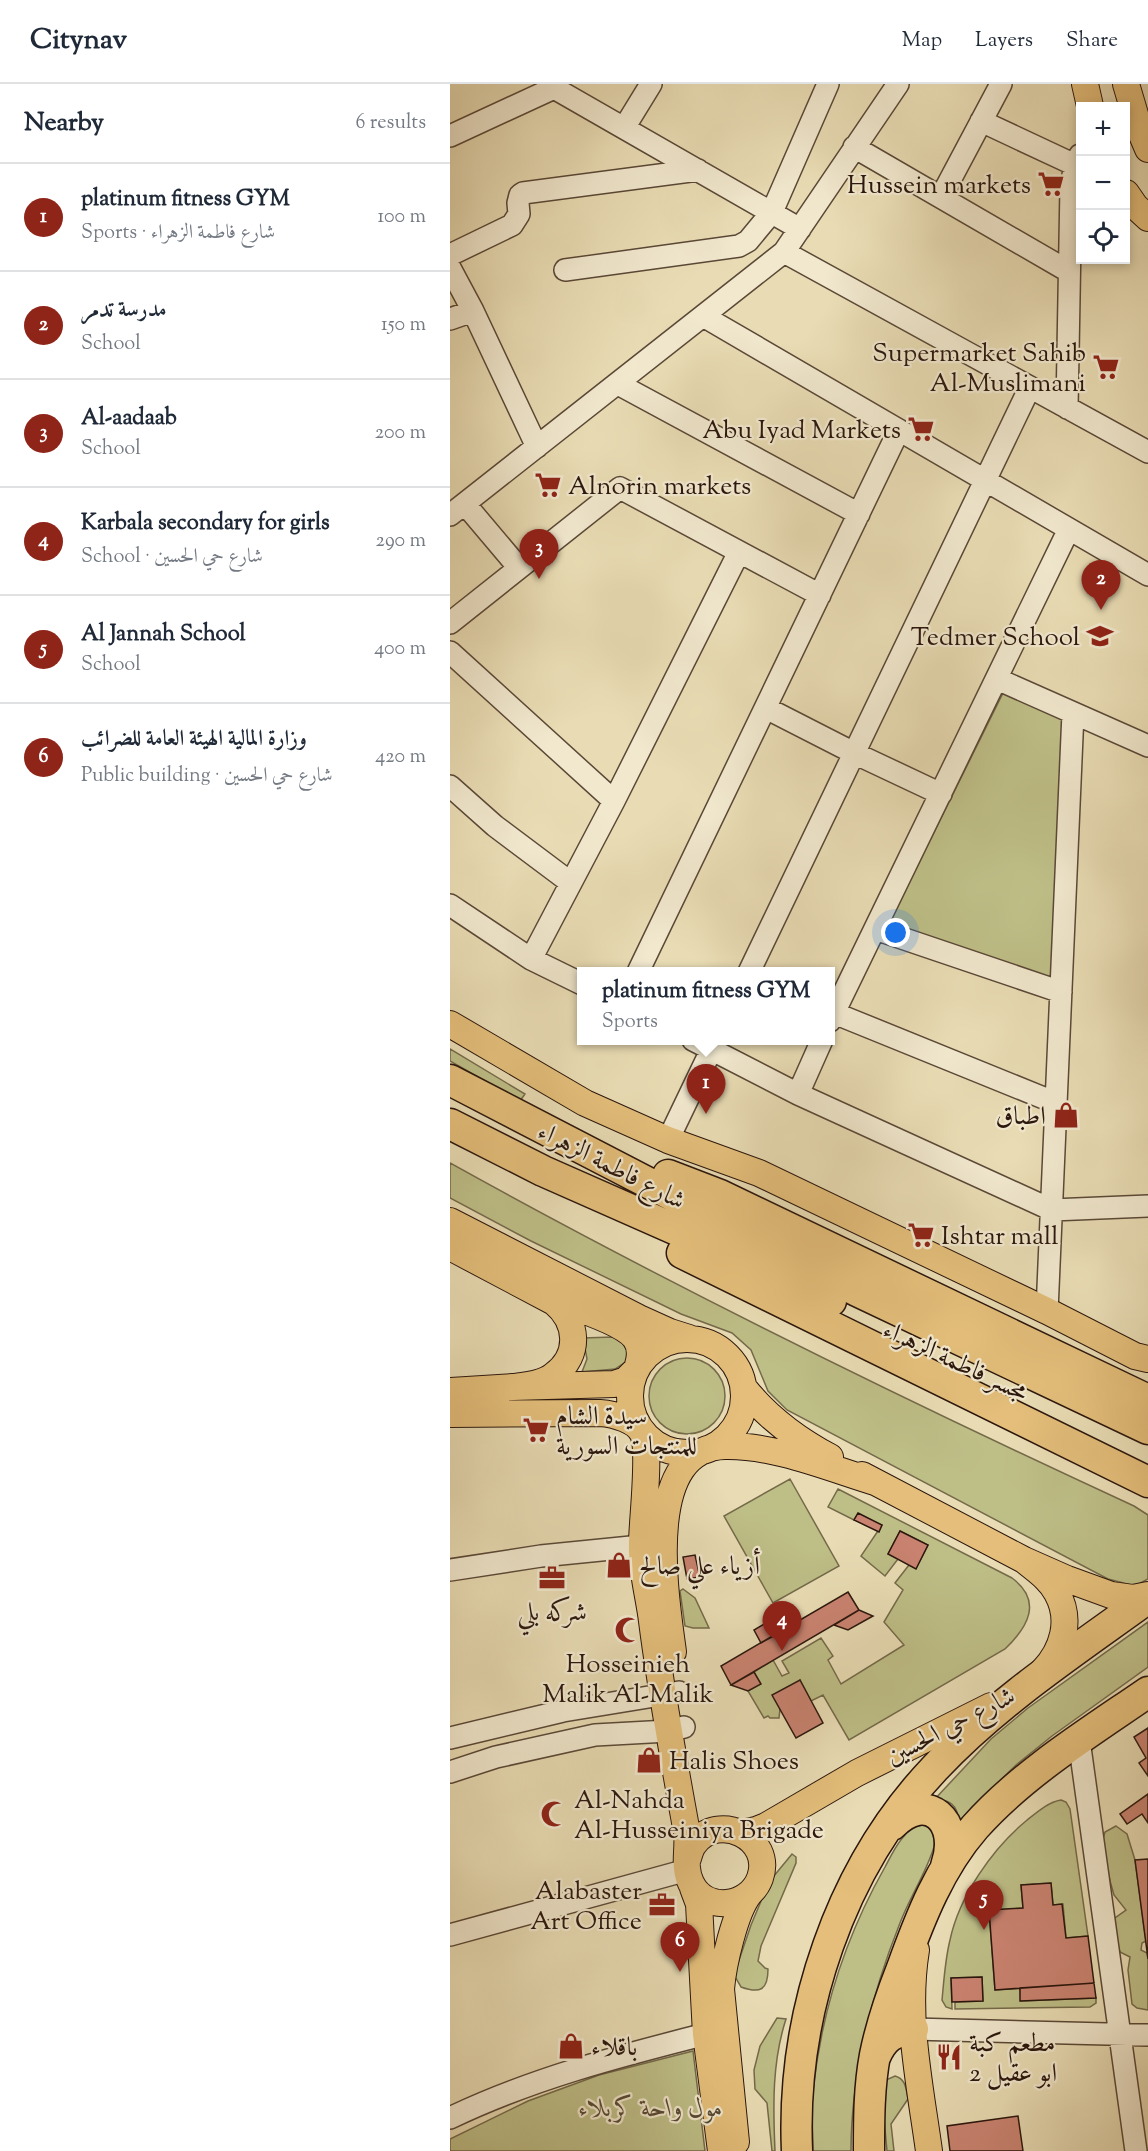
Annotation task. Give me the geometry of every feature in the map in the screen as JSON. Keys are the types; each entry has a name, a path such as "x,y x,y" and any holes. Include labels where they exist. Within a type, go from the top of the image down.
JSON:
{"highway":[{"name":"شارع فاطمة الزهراء","path":"450,1080 563,1138 770,1259"},
{"name":"شارع فاطمة الزهراء","path":"450,1124 543,1171 770,1259"},
{"path":"563,1138 720,1196 1148,1400"},
{"path":"543,1171 681,1253 1146,1475"},
{"name":"مجسر فاطمة الزهراء","path":"770,1259 857,1292 1148,1429"},
{"name":"مجسر فاطمة الزهراء","path":"770,1259 1146,1475"},
{"name":"شارع حي الحسين","path":"1035,1680 1148,1597"},
{"path":"797,2151 796,2101 807,2022 830,1941 863,1869 885,1831 933,1769 1035,1680"},
{"path":"869,2151 869,2121 875,2057 887,2011 924,1912 945,1869 976,1826 1029,1777 1148,1692"},
{"path":"885,1831 907,1812 918,1810 935,1813 946,1824 951,1840 945,1869"},
{"path":"875,2057 880,2044 888,2036 900,2030 913,2029"}],"main road":[{"path":"1085,84 1089,102"},
{"path":"1126,84 1140,130"},
{"path":"1130,200 1148,218"},
{"path":"450,1024 585,1103 668,1140 759,1173 1142,1357"},
{"path":"450,1221 660,1328 712,1344 727,1355 738,1370 744,1388 743,1407 736,1425 724,1439 689,1461 679,1473 668,1504 664,1547 671,1693"},
{"path":"450,1247 554,1302 564,1310 574,1331 570,1356 554,1375 543,1381 513,1387"},
{"path":"537,1293 603,1319 629,1332 640,1347 637,1368 630,1386 630,1402 633,1417 646,1444 642,1546 676,1729 689,1873 699,1914 706,2034 721,2151"},
{"path":"450,1391 614,1384 626,1380 649,1352 662,1344 678,1339 694,1339"},
{"path":"744,1388 765,1412 794,1436 875,1482 1024,1560 1111,1595 1133,1598 1148,1597"},
{"path":"450,1414 600,1413 622,1418 641,1430 654,1443 671,1451 690,1453 732,1446 812,1461 875,1482"},
{"path":"1024,1560 1058,1593 1065,1626 1055,1654 1035,1680"},
{"name":"شارع حي الحسين","path":"730,1831 756,1830 766,1826 857,1773 975,1715 1035,1680"},
{"path":"676,1729 701,1817 709,1827 730,1831 751,1840 762,1861 758,1884 750,1893 741,1900 718,1903 707,1899 689,1873 692,1846 703,1834 730,1831"},
{"path":"736,2151 721,1989 723,1969 732,1938 742,1907 750,1893"},
{"path":"924,1912 912,1979 913,2029 929,2151"}],"street":[{"path":"624,128 651,84"},
{"path":"565,270 739,246 748,241 772,212 828,84"},
{"path":"519,568 458,510 784,252 898,84"},
{"path":"941,197 1000,84"},
{"path":"450,136 554,88 800,229"},
{"path":"981,121 1076,159"},
{"path":"854,147 1068,271"},
{"path":"1067,408 1071,186 1076,167"},
{"path":"450,255 512,225 519,214 518,203 523,193 698,170"},
{"path":"784,252 1148,452"},
{"path":"450,268 473,311 537,447"},
{"path":"450,318 473,311"},
{"path":"704,316 1148,575"},
{"path":"618,384 859,514"},
{"path":"751,967 1030,387"},
{"path":"640,967 899,430"},
{"path":"450,623 620,488 820,595"},
{"path":"835,1011 1069,529"},
{"path":"531,959 614,801 739,552"},
{"path":"450,652 614,801"},
{"path":"998,679 1148,746"},
{"path":"766,708 941,794"},
{"path":"1047,1311 1073,712"},
{"path":"450,786 495,826 571,883"},
{"path":"450,905 531,959 577,982"},
{"path":"875,929 1061,992"},
{"path":"835,1018 1056,1103"},
{"path":"668,1140 707,1045"},
{"path":"709,1045 798,1094 1052,1210 1148,1206"},
{"path":"798,1094 820,1045"},
{"path":"450,1570 541,1556 642,1546"},
{"path":"450,1738 563,1711 671,1693"},
{"path":"450,1772 496,1757 595,1735 676,1729"},
{"path":"1079,1740 1136,2151"},
{"path":"450,1935 689,1873"},
{"path":"913,2029 1148,2035"},
{"path":"450,2118 571,2071 706,2034"}],"green space":[{"path":"1004,691 1065,716 1051,979 889,923"},
{"path":"450,1049 525,1094 520,1101 450,1061"},
{"path":"450,1163 703,1298 961,1425 1134,1506 1148,1515 1148,1579 1135,1586 1108,1579 787,1410 768,1391 751,1350 732,1333 681,1314 531,1241 450,1198"},
{"path":"613,1337 628,1348 627,1361 615,1369 582,1372 587,1359 583,1338"},
{"path":"680,1358 694,1358 708,1364 719,1375 725,1389 722,1411 714,1423 694,1434 680,1434 666,1428 655,1417 649,1403 649,1389 655,1375 666,1364"},
{"path":"790,1479 839,1566 773,1603 724,1516"},
{"path":"838,1489 1012,1578 1022,1587 1029,1605 1029,1614 1025,1623 1005,1649 849,1740 823,1695 811,1701 800,1680 780,1709 779,1718 768,1716 764,1718 748,1691 760,1684 754,1672 773,1660 782,1676 789,1673 782,1661 821,1638 833,1656 828,1660 841,1684 904,1645 884,1622 903,1590 895,1583 909,1565 916,1568 928,1545 900,1531 888,1554 898,1559 885,1576 861,1556 882,1525 858,1514 854,1520 828,1507"},
{"path":"683,1589 695,1598 709,1628 685,1626 680,1591"},
{"path":"1148,1622 1148,1667 1052,1736 1016,1765 958,1822 957,1812 952,1804 944,1800 934,1800 991,1739 1028,1708"},
{"path":"1061,1800 1066,1802 1070,1809 1088,1936 1066,1938 1063,1904 1053,1905 1051,1883 1021,1885 1023,1908 989,1911 995,1990 1020,1988 1021,2001 1096,1998 1096,2003 1090,2007 955,2009 955,2002 983,2001 982,1977 951,1978 952,2009 946,2007 942,2000 948,1948 954,1924 969,1891 989,1860 1013,1832 1042,1808"},
{"path":"923,1825 932,1831 934,1847 900,1923 872,2006 859,2064 851,2151 813,2151 812,2099 817,2062 837,1976 858,1920 892,1854 910,1830"},
{"path":"1116,1826 1127,1834 1135,1860 1146,1941 1142,1943 1141,1950 1147,1953 1148,1959 1148,2010 1137,2008 1132,2004 1128,1970 1130,1957 1120,1952 1114,1932 1115,1918 1126,1910 1114,1895 1102,1842 1105,1832"},
{"path":"792,1854 796,1857 796,1863 761,1946 758,1961 768,1969 766,1982 758,1990 741,1987 734,1975 751,1925 769,1882"},
{"path":"777,2018 786,2019 776,2068 775,2151 772,2151 767,2103 755,2089 754,2070 760,2046"},
{"name":"مول واحة كربلاء","path":"693,2051 705,2151 450,2151 450,2139 528,2101 599,2075"},
{"path":"895,2076 903,2082 908,2099 891,2124 894,2151 887,2151 883,2108 886,2080"}],"building":[{"path":"858,1513 882,1525 879,1532 854,1520"},
{"path":"900,1531 928,1545 916,1569 888,1554"},
{"path":"695,1555 700,1577 687,1579 683,1557"},
{"path":"848,1592 859,1610 731,1685 721,1666"},
{"path":"859,1610 873,1616 848,1630 834,1625"},
{"path":"783,1613 790,1627 761,1643 754,1630"},
{"path":"754,1672 761,1684 748,1691 731,1685"},
{"path":"800,1680 823,1723 796,1738 772,1695"},
{"path":"1148,1728 1148,1776 1139,1763 1146,1758 1134,1737"},
{"path":"1148,1794 1148,1823 1142,1814 1127,1824 1120,1814"},
{"path":"1148,1859 1148,1959 1135,1860"},
{"path":"1051,1883 1053,1905 1062,1904 1066,1938 1088,1936 1094,1983 995,1990 989,1910 1023,1908 1021,1885"},
{"path":"982,1977 983,2001 952,2002 951,1978"},
{"path":"1094,1983 1096,1998 1020,2001 1020,1988"},
{"path":"1018,2116 1023,2151 950,2151 947,2126"}],"place":[{"name":"Hussein markets","path":"1051,184"},
{"name":"Supermarket Sahib Al-Muslimani","path":"1106,367"},
{"name":"Abu Iyad Markets","path":"921,429"},
{"name":"Alnorin markets","path":"548,485"},
{"name":"Al-aadaab","path":"539,579"},
{"name":"مدرسة تدمر","path":"1101,610"},
{"name":"Tedmer School","path":"1100,636"},
{"name":"platinum fitness GYM","path":"706,1114"},
{"name":"اطباق","path":"1066,1115"},
{"name":"Ishtar mall","path":"921,1235"},
{"name":"سيدة الشام للمنتجات السورية","path":"536,1430"},
{"name":"أزياء علي صالح","path":"619,1565"},
{"name":"شركه بلي","path":"552,1578"},
{"name":"Hosseinieh Malik Al-Malik","path":"628,1630"},
{"name":"Karbala secondary for girls","path":"782,1651"},
{"name":"Halis Shoes","path":"649,1760"},
{"name":"Al-Nahda Al-Husseiniya Brigade","path":"554,1814"},
{"name":"Alabaster Art Office","path":"662,1905"},
{"name":"Al Jannah School","path":"984,1930"},
{"name":"وزارة المالية الهيئة العامة للضرائب","path":"680,1972"},
{"name":"باقلاء","path":"571,2046"},
{"name":"مطعم كبة ابو عقيل 2","path":"949,2057"}]}
